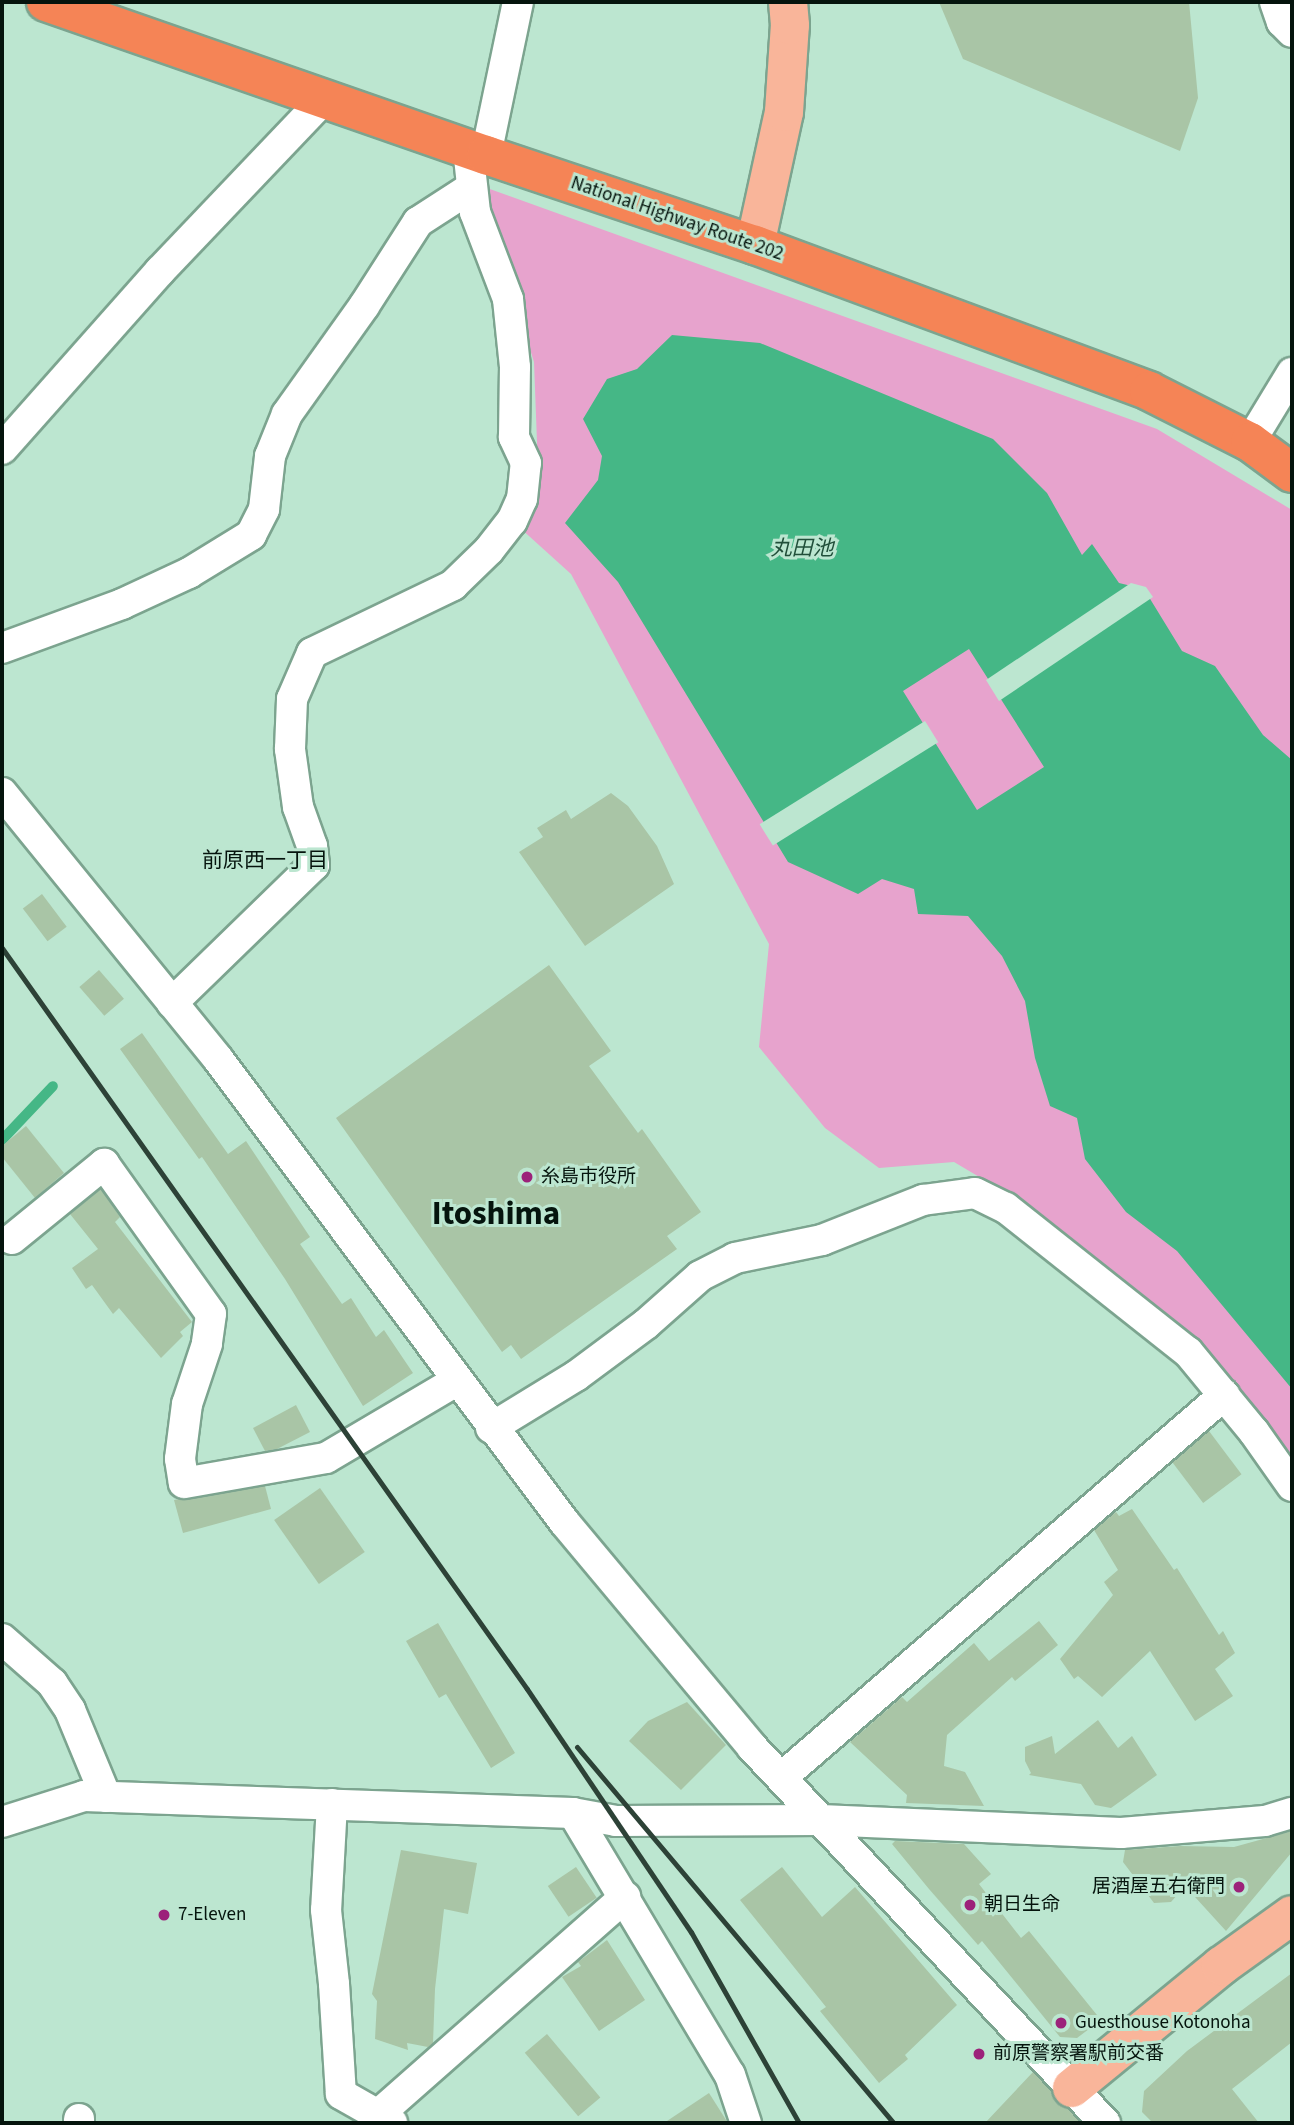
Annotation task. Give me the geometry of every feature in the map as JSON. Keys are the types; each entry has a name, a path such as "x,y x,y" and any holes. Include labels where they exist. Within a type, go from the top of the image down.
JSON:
{"highway":[{"name":"National Highway Route 202","path":"46,2 324,99 475,164 755,244 1149,391 1250,442 1292,473"}],"main road":[{"path":"755,244 784,112 790,24 788,2"},
{"path":"1072,2088 1221,1966 1292,1915"}],"street":[{"path":"172,1003 314,865 312,846 298,807 290,749 292,699 312,653 453,585 512,521 522,499 526,463 514,436 515,367 508,299 475,212 475,164 518,2"},
{"path":"1275,2 1282,22 1292,32"},
{"path":"2,449 160,271 324,99"},
{"path":"3,644 122,604 190,573 251,535 264,509 270,456 287,414 364,306 418,222 475,164"},
{"path":"1250,442 1292,373"},
{"path":"2,793 218,1059 491,1428 565,1523 781,1778 1105,2123"},
{"path":"12,1239 104,1164 211,1314 207,1344 187,1404 180,1459 184,1483 326,1458 456,1381"},
{"path":"491,1428 576,1376 646,1324 700,1276 735,1258 822,1240 923,1200 975,1193 1006,1208 1188,1352 1292,1486"},
{"path":"781,1778 1224,1395"},
{"path":"2,1639 52,1683 70,1710 106,1797"},
{"path":"2,1822 84,1797 573,1813 616,1821 821,1820 1121,1833 1265,1821 1292,1812"},
{"path":"332,1804 326,1910 341,2094 386,2118 625,1897"},
{"path":"573,1813 730,2075 747,2123"}],"shaded area":[{"name":"丸田池","path":"487,188 1157,429 1292,510 1292,1461 1218,1364 1003,1191 954,1162 879,1168 825,1128 759,1047 769,944 571,574 519,527 538,469 534,362 506,271"}],"water":[{"name":"丸田池","path":"672,335 760,343 993,439 1047,493 1082,555 1092,544 1119,583 1144,589 1182,651 1215,666 1263,735 1292,760 1292,1389 1177,1251 1126,1212 1085,1159 1077,1118 1050,1106 1035,1058 1025,1001 1002,956 968,916 918,914 914,889 882,879 858,894 788,862 618,582 565,523 598,480 602,456 583,419 607,379 637,369","holes":["969,649 1044,767 977,810 903,691"]}],"pier":[{"path":"1131,583 1146,587 1153,597 999,701 986,680"},
{"path":"925,721 938,742 773,846 760,824"}],"building":[{"path":"939,2 1189,2 1198,98 1180,151 963,59"},
{"path":"611,793 628,806 657,846 674,884 585,946 519,852 543,837 537,828 566,810 571,819"},
{"path":"42,894 67,927 48,941 23,908"},
{"name":"糸島市役所","path":"549,965 611,1051 589,1066 638,1133 642,1129 701,1212 667,1236 677,1249 521,1359 511,1345 502,1352 336,1118"},
{"path":"99,970 124,999 104,1016 79,987"},
{"path":"142,1033 228,1154 246,1141 310,1237 300,1244 342,1304 351,1298 376,1337 384,1330 413,1373 363,1406 285,1279 202,1157 199,1159 120,1049"},
{"path":"26,1126 64,1173 35,1198 2,1157 2,1146"},
{"path":"101,1189 120,1217 115,1222 192,1322 180,1332 183,1336 161,1358 119,1308 113,1314 92,1285 86,1289 72,1268 98,1249 70,1214"},
{"path":"296,1405 310,1432 277,1449 265,1451 253,1428"},
{"path":"1209,1431 1241,1474 1203,1503 1171,1460"},
{"path":"265,1486 271,1509 183,1533 174,1500"},
{"path":"320,1488 365,1552 319,1584 274,1520"},
{"path":"1132,1509 1174,1570 1177,1568 1219,1635 1223,1631 1235,1653 1215,1669 1233,1696 1195,1721 1150,1651 1102,1697 1078,1676 1074,1679 1060,1659 1113,1595 1104,1582 1118,1570 1094,1530 1116,1512 1119,1516"},
{"path":"1039,1621 1058,1645 1015,1681 1012,1677 947,1735 944,1766 965,1772 984,1806 906,1803 907,1795 850,1742 902,1697 907,1702 974,1643 989,1661"},
{"path":"438,1623 515,1753 491,1768 446,1694 439,1698 406,1641"},
{"path":"687,1702 726,1745 681,1790 629,1741 648,1721"},
{"path":"1098,1720 1118,1748 1132,1736 1157,1775 1111,1808 1095,1805 1081,1784 1029,1775 1031,1773 1025,1761 1025,1747 1052,1736 1055,1754"},
{"path":"1292,1831 1292,1852 1226,1931 1185,1886 1171,1902 1154,1903 1123,1862 1125,1850 1180,1846 1234,1847"},
{"path":"895,1841 964,1844 991,1874 979,1884 1021,1938 1029,1931 1101,2020 1077,2038 1060,2037 982,1941 978,1945 929,1889 892,1844"},
{"path":"401,1850 477,1863 468,1914 444,1909 435,1989 433,2043 428,2047 407,2043 408,2050 375,2039 377,2001 372,1994"},
{"path":"576,1867 597,1898 569,1917 548,1886"},
{"path":"782,1867 822,1917 855,1887 957,2005 905,2055 908,2059 879,2083 820,2011 826,2007 740,1900"},
{"path":"607,1940 645,2000 599,2031 562,1977 581,1966 578,1962"},
{"path":"1292,1973 1292,2042 1232,2089 1259,2123 1153,2123 1142,2112 1144,2091 1187,2051"},
{"path":"547,2034 600,2098 578,2116 525,2053"},
{"path":"1033,2072 1050,2090 1056,2102 1068,2109 1081,2123 985,2123"},
{"path":"709,2093 728,2123 664,2123"}],"waterway":[{"path":"2,1140 53,1086"}],"railway":[{"path":"2,948 527,1689 691,1932 799,2123"},
{"path":"577,1747 894,2123"}],"place":[{"name":"糸島市役所","path":"527,1177"},
{"name":"居酒屋五右衛門","path":"1239,1887"},
{"name":"朝日生命","path":"970,1905"},
{"name":"7-Eleven","path":"164,1915"},
{"name":"Guesthouse Kotonoha","path":"1061,2023"},
{"name":"前原警察署駅前交番","path":"979,2054"}],"district":[{"name":"前原西一丁目","path":"265,860"},
{"name":"Itoshima","path":"496,1214"}]}
